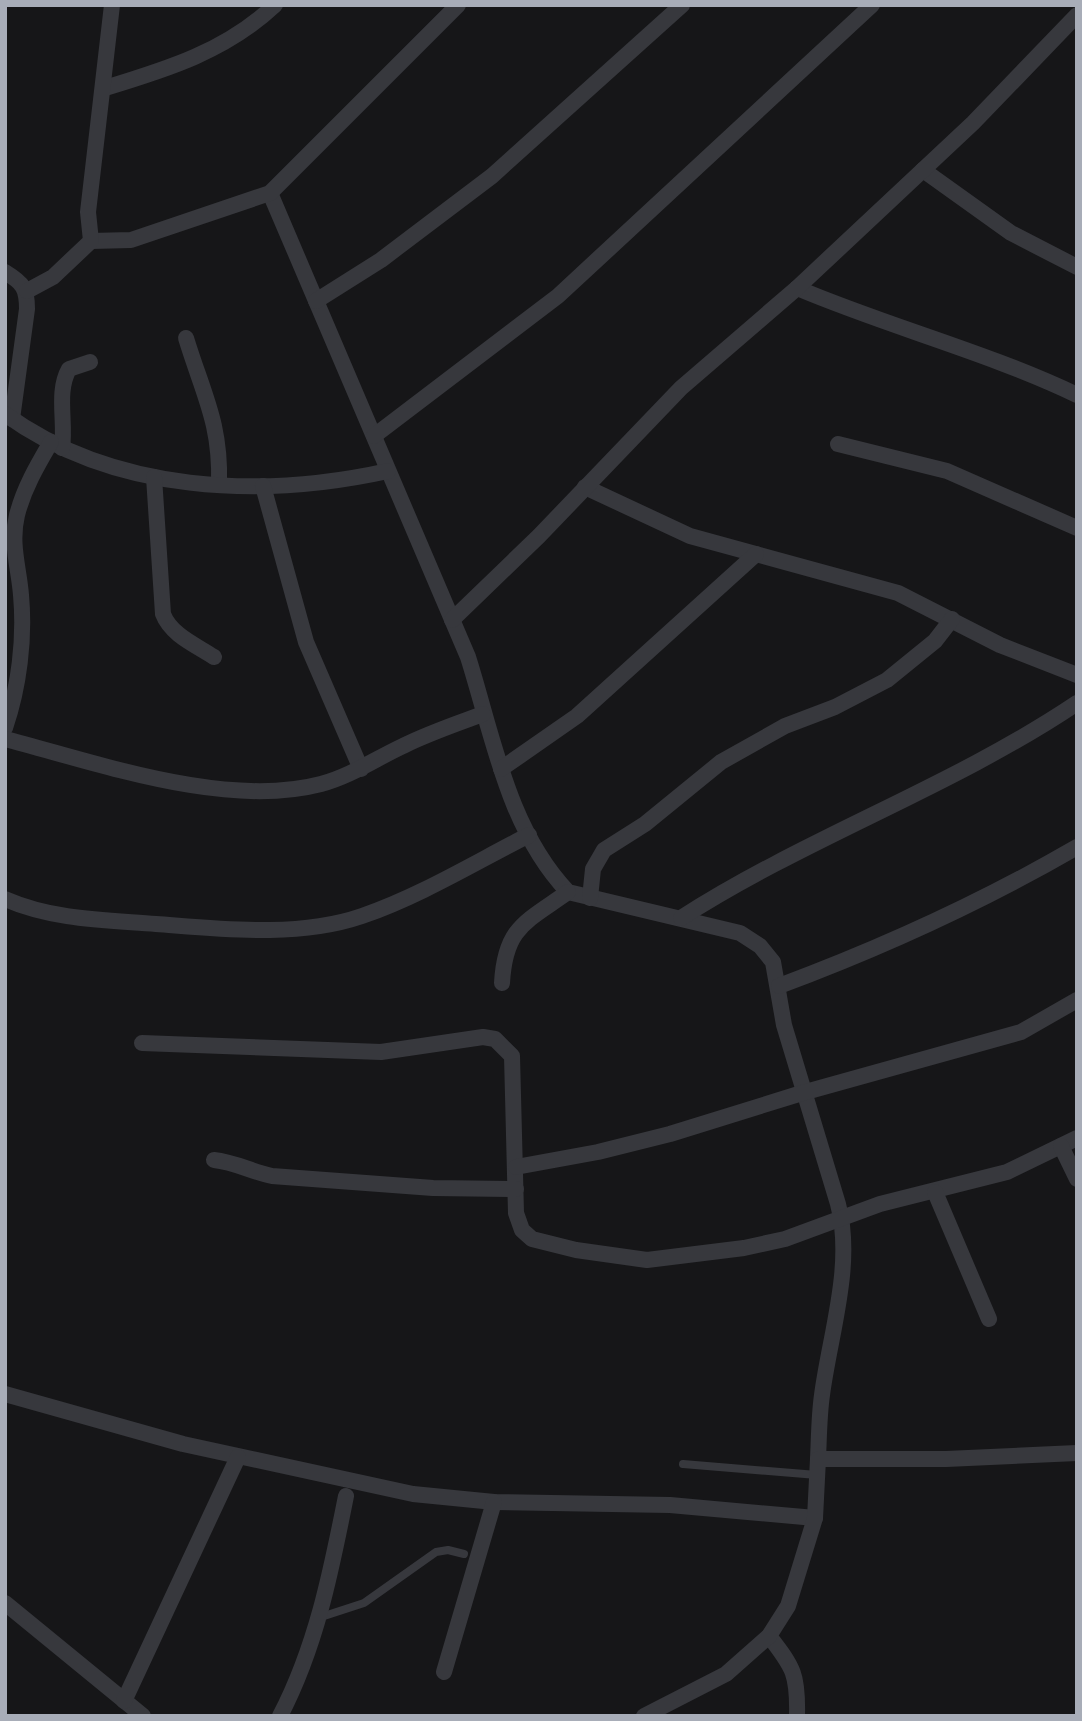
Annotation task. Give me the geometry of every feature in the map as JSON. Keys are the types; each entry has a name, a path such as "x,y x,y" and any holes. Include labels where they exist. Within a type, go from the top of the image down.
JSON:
{"street":[{"path":"91,241 88,212 113,5"},
{"path":"104,88 203,55 239,35 275,5"},
{"path":"27,291 52,277 91,241 131,240 270,193 458,5"},
{"path":"316,301 381,260 492,176 682,5"},
{"path":"373,436 558,296 872,5"},
{"path":"452,620 539,536 681,388 797,288 973,123 1077,15"},
{"path":"923,170 1011,233 1077,267"},
{"path":"270,193 472,669 501,769 529,835 554,877 568,892 740,933 755,941 773,962 784,1025 802,1093 842,1220 840,1274 821,1396 815,1518 788,1606 769,1636 726,1674 644,1716"},
{"path":"5,272 20,281 27,291 9,416 56,445 80,457 154,477 219,484 262,486 333,483 388,471"},
{"path":"797,288 859,314 1031,373 1077,395"},
{"path":"186,338 215,419 219,438 219,484"},
{"path":"5,728 19,674 22,617 10,573 17,517 29,480 56,445 65,428 61,390 65,376 69,369 90,362"},
{"path":"838,444 947,471 1077,528"},
{"path":"154,477 163,614 167,624 175,632 214,657"},
{"path":"262,486 306,642 361,769"},
{"path":"585,487 661,525 898,593 1000,645 1077,675"},
{"path":"501,769 577,716 756,554"},
{"path":"590,898 593,869 604,850 645,824 721,762 785,726 835,707 887,680 935,641 952,619"},
{"path":"681,918 734,884 1028,736 1077,703"},
{"path":"5,739 146,775 216,788 298,788 319,784 361,769 414,741 483,714"},
{"path":"5,899 32,909 84,919 214,928 298,928 370,913 437,883 529,835"},
{"path":"779,986 855,956 1027,876 1077,847"},
{"path":"502,983 506,946 515,932 568,892"},
{"path":"516,1167 598,1152 1021,1032 1077,1000"},
{"path":"142,1043 381,1052 484,1037 495,1039 512,1056 518,1223 532,1238 576,1250 647,1260 744,1248 842,1220 880,1204 1007,1172 1077,1138"},
{"path":"1061,1146 1077,1179"},
{"path":"214,1160 233,1162 254,1173 272,1176 433,1188 516,1189"},
{"path":"935,1192 989,1319"},
{"path":"5,1394 238,1457 413,1494 494,1502 670,1505 815,1518"},
{"path":"818,1467 1077,1453"},
{"path":"124,1701 238,1457"},
{"path":"280,1716 298,1682 329,1583 346,1496"},
{"path":"444,1672 494,1502"},
{"path":"5,1603 143,1716"},
{"path":"769,1636 788,1660 798,1682 797,1716"}],"lane":[{"path":"683,1464 818,1467"},
{"path":"318,1618 365,1603 436,1552 448,1550 464,1554"}]}
